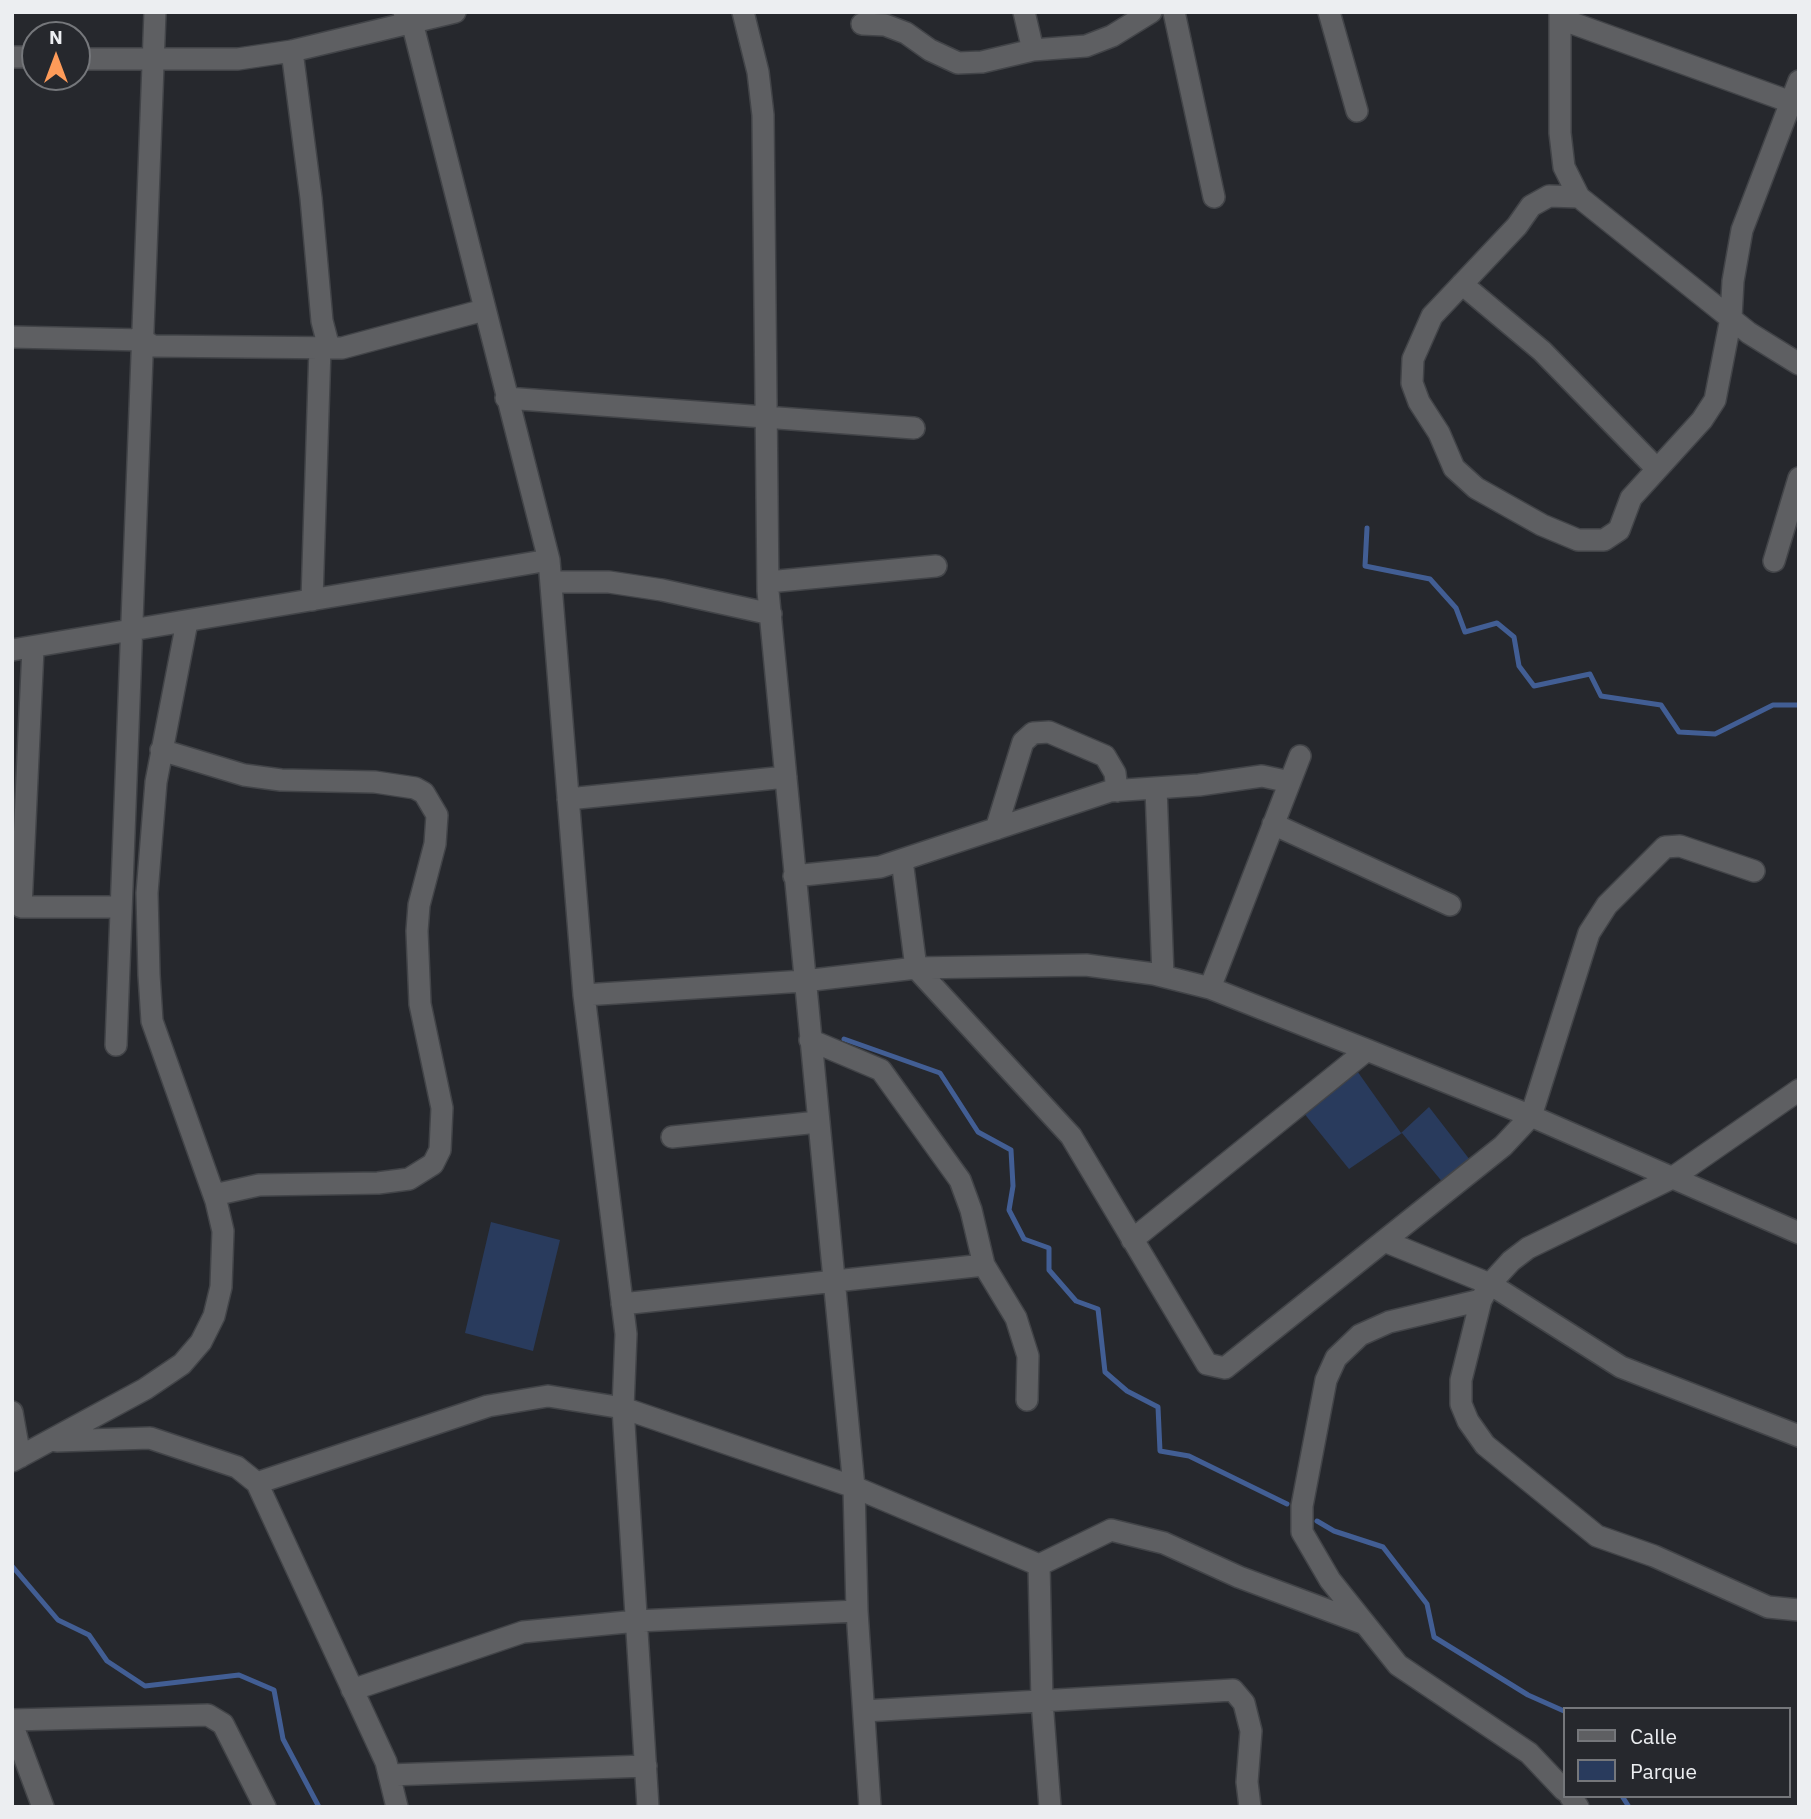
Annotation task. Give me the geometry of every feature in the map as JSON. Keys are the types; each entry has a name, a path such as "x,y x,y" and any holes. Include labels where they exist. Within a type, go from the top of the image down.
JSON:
{"street":[{"path":"116,1045 155,12"},
{"path":"91,59 238,59 292,51 411,15 455,12"},
{"path":"743,12 758,72 763,114 768,582 854,1487 857,1611 870,1807"},
{"path":"1024,12 1033,50"},
{"path":"862,24 886,25 896,29 958,63 992,60 1033,50 1086,46 1112,36 1151,12"},
{"path":"1174,12 1214,197"},
{"path":"1329,12 1357,111"},
{"path":"411,15 549,560 584,995 626,1334 623,1408 648,1807"},
{"path":"1795,104 1561,16 1560,132 1564,167 1579,197 1749,333 1799,364"},
{"path":"292,51 311,198 325,348 313,600"},
{"path":"1579,197 1549,196 1531,206 1517,226 1428,324 1413,359 1412,383 1419,402 1439,433 1454,468 1476,488 1542,525 1578,541 1604,541 1619,530 1631,498 1715,400 1731,318 1733,281 1742,230 1795,104 1799,81"},
{"path":"1462,285 1542,351 1657,469"},
{"path":"12,337 143,340 153,346 325,348 377,340 484,310"},
{"path":"506,398 914,428"},
{"path":"1774,561 1799,478"},
{"path":"121,907 21,907 23,649 549,560"},
{"path":"768,582 936,566"},
{"path":"551,582 609,582 662,590 771,614"},
{"path":"12,1412 16,1459 173,1370 201,1342 214,1316 224,1257 223,1231 214,1195 152,1021 147,892 162,750 187,622"},
{"path":"996,828 1023,743 1033,733 1049,732 1105,756 1115,773 1117,791"},
{"path":"162,750 244,775 281,780 374,782 415,788 425,793 437,815 435,844 419,905 417,931 420,1004 442,1108 440,1150 433,1164 408,1179 259,1185 214,1195"},
{"path":"1210,988 1300,756"},
{"path":"794,876 880,867 1117,791 1262,776 1290,782"},
{"path":"568,799 786,777"},
{"path":"1156,788 1163,976"},
{"path":"1273,824 1451,905"},
{"path":"902,860 916,968 1071,1136 1207,1364 1225,1368 1503,1146 1531,1116 1589,933 1606,905 1665,847 1680,846 1754,871"},
{"path":"584,995 804,981 916,968 1086,965 1163,976 1210,988 1531,1116 1799,1233"},
{"path":"810,1040 881,1070 960,1180 971,1210 984,1265 1016,1318 1028,1356 1027,1401"},
{"path":"1132,1240 1367,1050"},
{"path":"1797,1606 1768,1607 1654,1556 1597,1536 1485,1445 1468,1421 1461,1404 1461,1380 1486,1292 1528,1248 1672,1178 1799,1090"},
{"path":"672,1137 818,1122"},
{"path":"1384,1241 1486,1292 1621,1367 1799,1436"},
{"path":"622,1304 834,1279 984,1265"},
{"path":"1486,1292 1389,1322 1360,1335 1336,1358 1326,1380 1302,1506 1302,1532 1330,1580 1398,1665 1529,1752 1562,1788"},
{"path":"257,1483 488,1406 548,1396 623,1408 854,1487 1039,1565 1111,1530 1164,1543 1239,1577 1365,1624"},
{"path":"52,1441 150,1438 237,1467 257,1483 389,1775 397,1807"},
{"path":"1039,1565 1042,1701 1050,1807"},
{"path":"352,1690 523,1632 637,1621 857,1611"},
{"path":"864,1711 1233,1690 1244,1703 1251,1731 1247,1782 1250,1807"},
{"path":"43,1807 12,1722 208,1715 223,1724 265,1807"},
{"path":"389,1775 646,1766"}],"green space":[{"path":"1355,1068 1401,1133 1429,1107 1470,1160 1444,1184 1402,1133 1349,1169 1303,1112"},
{"path":"491,1222 560,1240 533,1351 465,1333"}],"waterway":[{"path":"1367,528 1365,566 1430,579 1456,608 1465,632 1497,623 1514,637 1519,666 1534,686 1590,674 1601,696 1661,705 1679,732 1715,734 1773,705 1799,705"},
{"path":"844,1039 940,1073 978,1132 1011,1150 1013,1186 1009,1210 1024,1239 1049,1248 1049,1270 1076,1301 1098,1309 1105,1372 1127,1391 1158,1407 1160,1451 1189,1456 1287,1504"},
{"path":"1317,1521 1334,1531 1383,1547 1427,1604 1434,1637 1528,1695 1562,1710"},
{"path":"12,1566 58,1620 89,1635 107,1661 145,1686 239,1675 274,1690 283,1739 319,1807"},
{"path":"1623,1798 1629,1807"}]}
